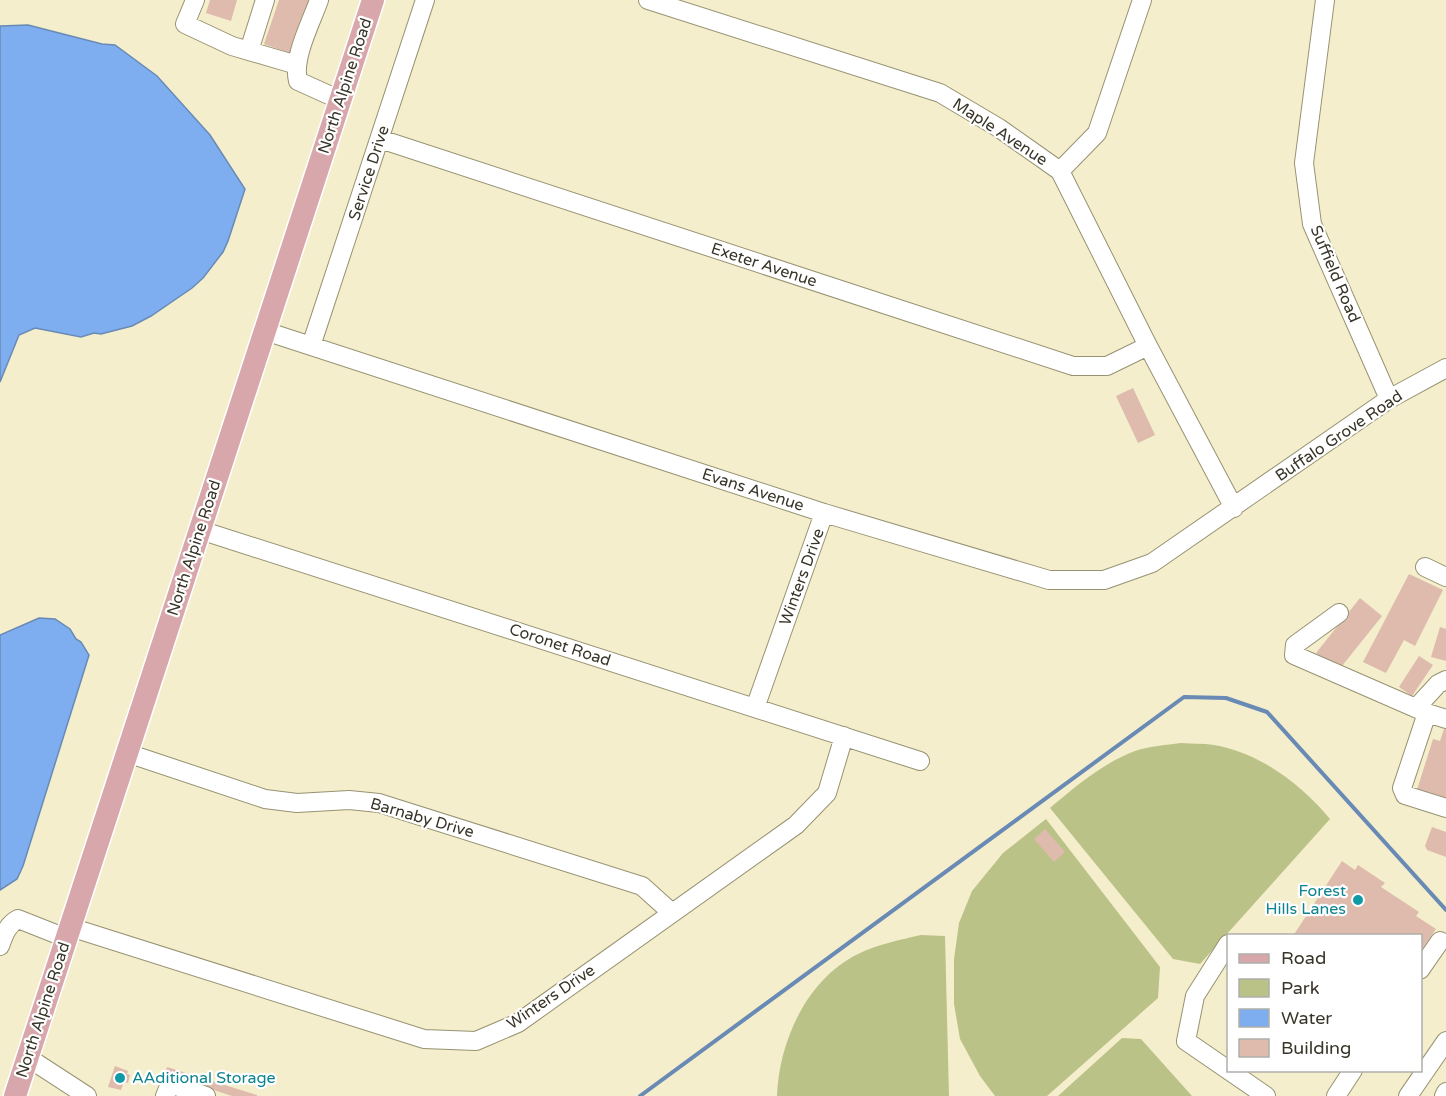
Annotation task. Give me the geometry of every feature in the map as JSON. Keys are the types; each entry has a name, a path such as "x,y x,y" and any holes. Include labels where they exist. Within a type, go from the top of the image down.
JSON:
{"main road":[{"name":"North Alpine Road","path":"15,1096 373,0"}],"street":[{"path":"195,0 186,24 232,46 297,65"},
{"path":"249,51 266,0"},
{"path":"320,0 297,65 298,81 340,100"},
{"name":"Service Drive","path":"311,346 425,0"},
{"name":"Maple Avenue","path":"648,0 940,93 999,128 1060,171 1148,346 1234,508"},
{"path":"1060,171 1097,133 1142,0"},
{"name":"Suffield Road","path":"1324,0 1304,163 1312,224 1389,399"},
{"name":"Exeter Avenue","path":"380,139 1073,366 1107,366 1148,346"},
{"name":"Evans Avenue","path":"265,331 824,513 1049,580 1104,580 1152,563 1234,508"},
{"name":"Buffalo Grove Road","path":"1234,508 1389,399 1446,368"},
{"name":"Winters Drive","path":"755,708 824,513"},
{"name":"Coronet Road","path":"200,530 920,760"},
{"path":"1425,567 1446,578"},
{"path":"1339,613 1295,645 1294,655 1421,711 1446,719"},
{"path":"1446,680 1438,684 1421,711 1402,788 1405,795 1446,808"},
{"name":"Winters Drive","path":"0,946 11,923 18,919 424,1039 476,1041 518,1023 796,825 827,793 844,736"},
{"name":"Barnaby Drive","path":"127,753 265,799 297,803 349,800 379,803 642,886 672,913"},
{"path":"1422,967 1440,941"},
{"path":"1227,946 1196,996 1186,1041 1227,1069"},
{"path":"1424,1066 1446,1041"},
{"path":"27,1057 87,1096"},
{"path":"1231,1072 1266,1096"},
{"path":"1336,1096 1352,1072"},
{"path":"1408,1096 1421,1072"},
{"path":"165,1096 170,1084 206,1096"}],"green space":[{"path":"1181,743 1210,744 1231,749 1263,763 1293,782 1330,819 1200,964 1173,959 1050,808 1090,776 1123,756 1146,748"},
{"path":"1046,819 1160,967 1158,998 1047,1096 995,1096 980,1076 960,1039 954,1004 954,959 959,923 972,891 1003,853"},
{"path":"921,935 945,936 949,1096 777,1096 783,1054 790,1033 810,995 824,979 840,965 858,954"},
{"path":"1122,1038 1141,1039 1192,1096 1058,1096"}],"water":[{"path":"28,25 102,44 115,45 157,76 210,135 245,189 223,252 203,278 192,288 132,326 81,337 35,328 19,335 0,382 0,26"},
{"path":"39,618 55,619 70,629 89,655 23,866 17,879 0,890 0,635"}],"building":[{"path":"210,0 237,0 231,21 206,13"},
{"path":"279,0 311,0 293,54 264,44"},
{"path":"1133,388 1155,435 1138,443 1116,396"},
{"path":"1409,574 1443,590 1415,646 1404,640 1386,673 1363,662"},
{"path":"1360,598 1382,616 1338,671 1316,653"},
{"path":"1440,627 1446,629 1446,661 1431,657"},
{"path":"1419,656 1433,665 1412,696 1399,687"},
{"path":"1446,723 1446,803 1416,793 1433,739 1440,741"},
{"path":"1432,827 1446,832 1446,857 1427,850 1425,846"},
{"path":"1045,829 1065,852 1054,862 1034,839"},
{"name":"Forest Hills Lanes","path":"1342,861 1355,870 1358,865 1385,883 1381,887 1419,912 1416,916 1436,929 1422,949 1422,934 1294,934"},
{"name":"AAditional Storage","path":"115,1066 128,1071 127,1074 130,1075 128,1083 124,1082 121,1090 108,1087"},
{"path":"167,1067 257,1096 232,1096 165,1074"}],"waterway":[{"path":"640,1096 1184,697 1226,698 1267,712 1446,910"}],"place":[{"name":"Forest Hills Lanes","path":"1358,900"},
{"name":"AAditional Storage","path":"120,1078"}]}
